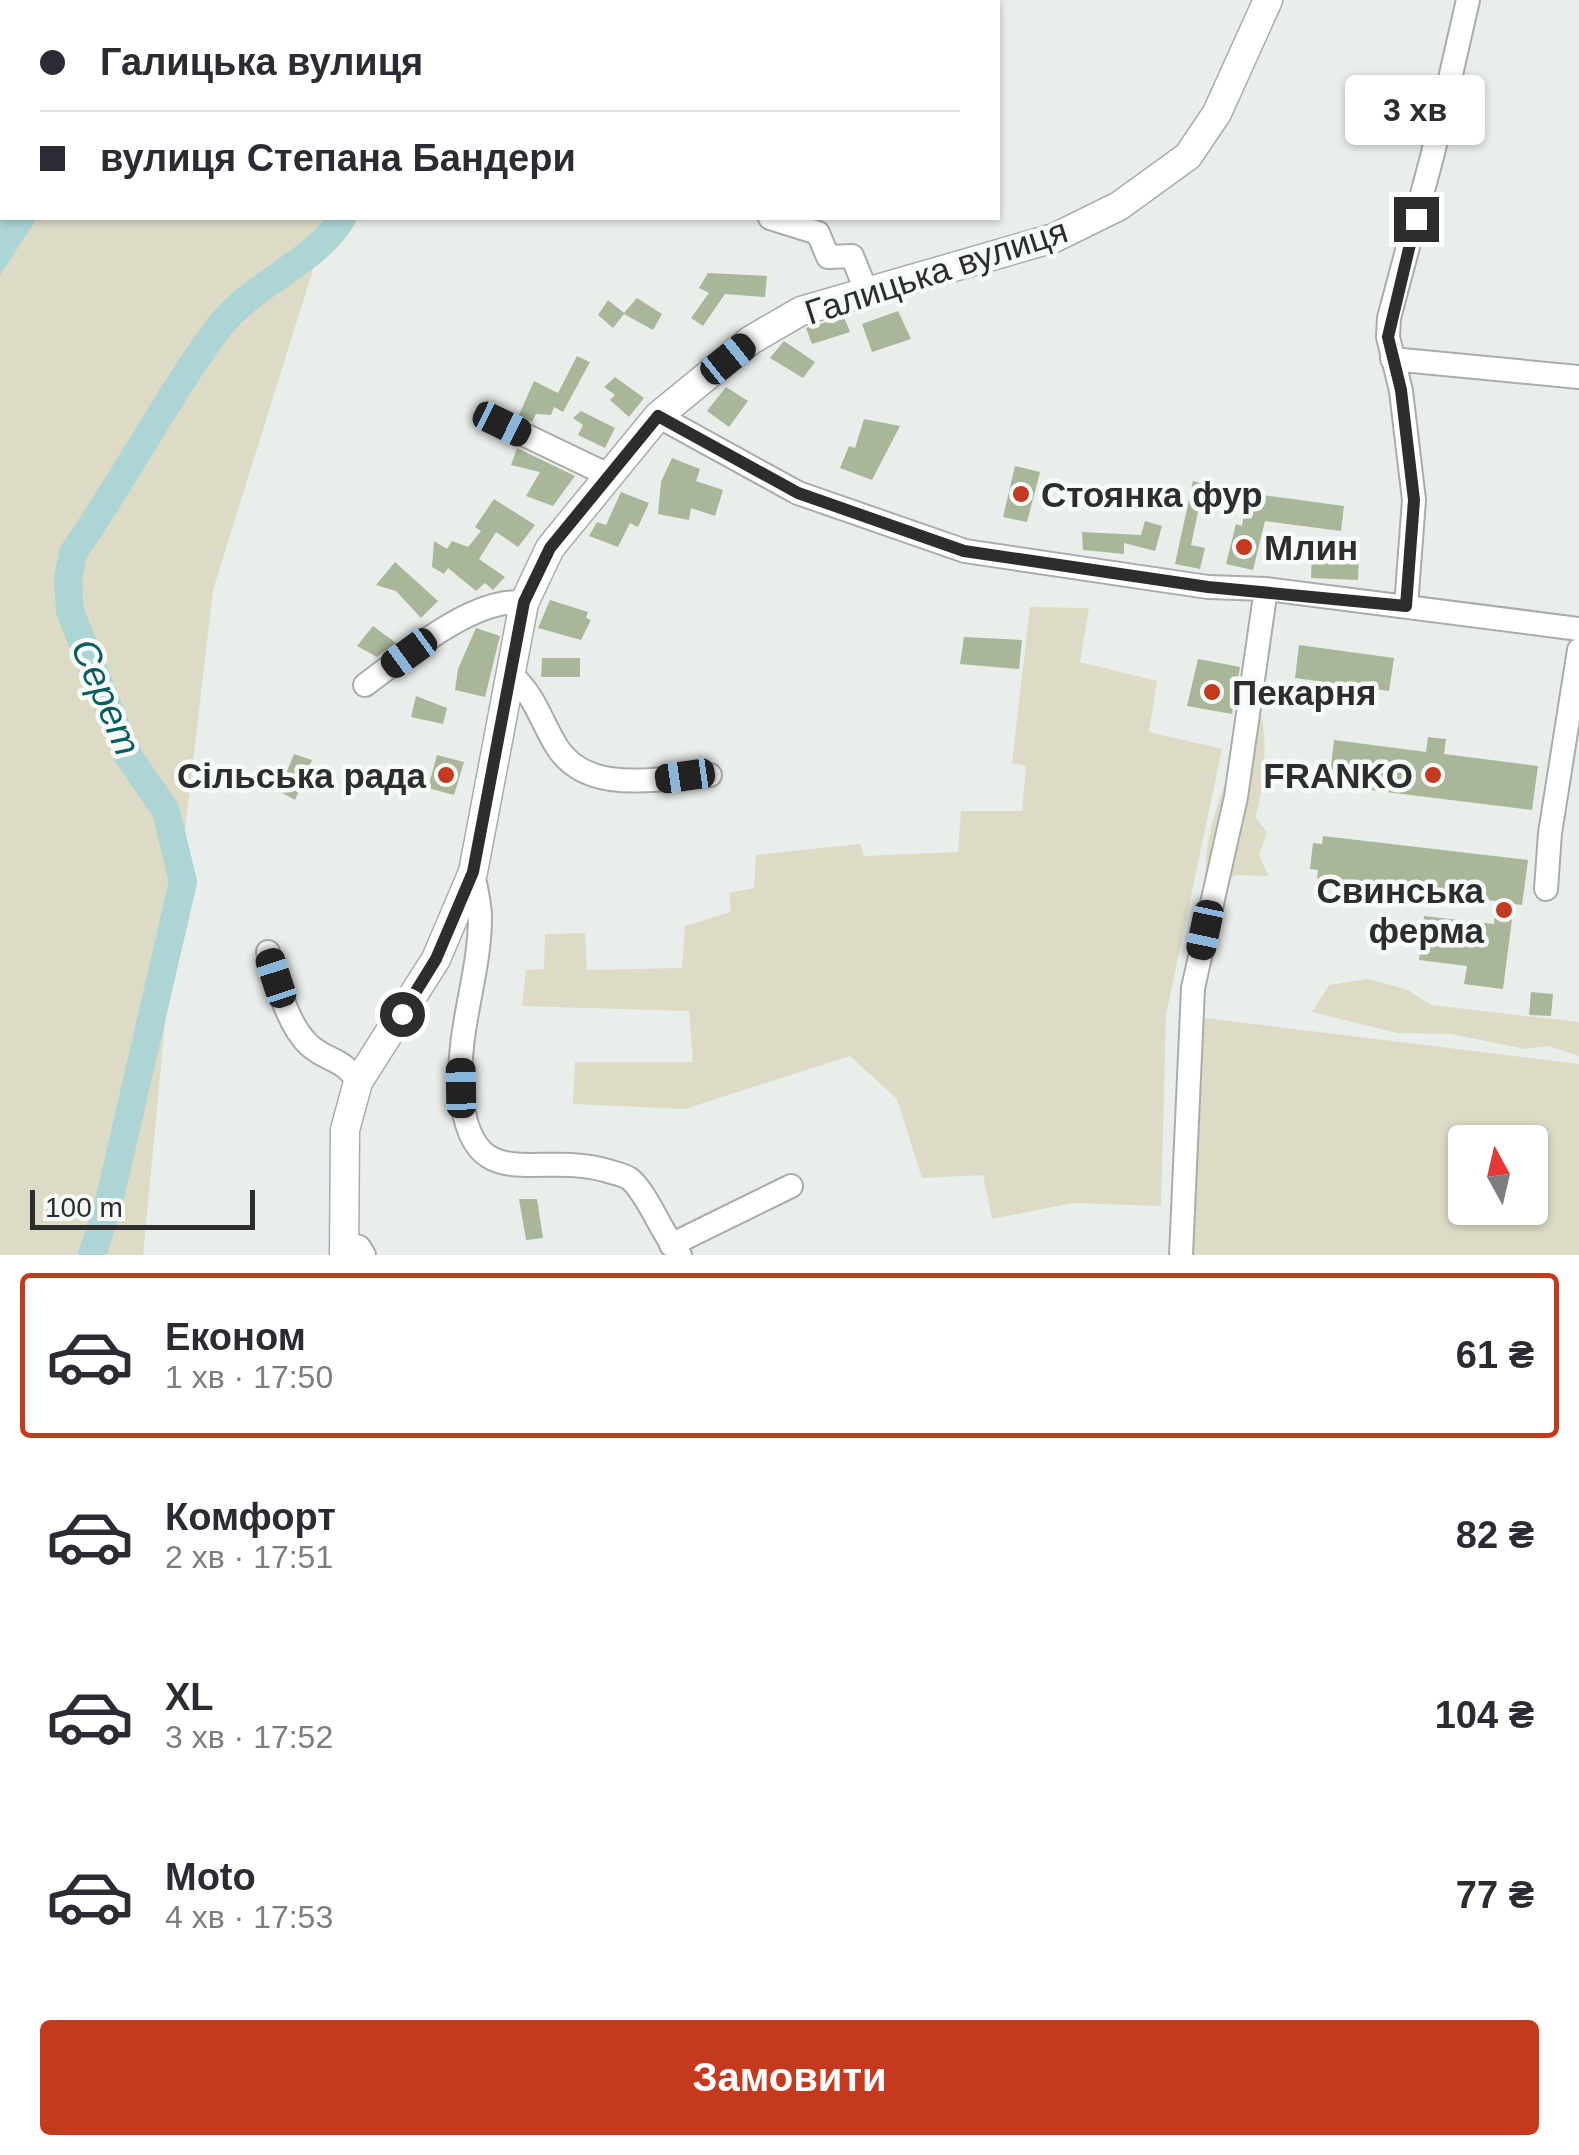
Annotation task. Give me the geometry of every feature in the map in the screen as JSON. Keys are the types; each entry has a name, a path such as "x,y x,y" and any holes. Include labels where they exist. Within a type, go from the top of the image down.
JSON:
{"main road":[{"name":"Галицька вулиця","path":"351,1251 345,1130 358,1082 436,959 473,872 524,602 550,548 606,474 658,416 751,340 801,312 866,290 1054,238 1119,206 1188,156 1217,114 1268,0"}],"street":[{"path":"1406,606 1414,500 1389,318 1468,0"},
{"path":"776,220 818,233 828,256 852,256 866,290"},
{"path":"1392,359 1579,377"},
{"path":"658,416 798,493 964,551 1208,587 1266,589 1579,629"},
{"path":"502,424 606,474"},
{"path":"1181,1255 1192,988 1236,797 1266,589"},
{"path":"365,684 431,637 505,600 524,602"},
{"path":"1546,889 1579,650"},
{"path":"512,675 528,690 556,746 584,770 621,781 710,775"},
{"path":"473,872 480,917 460,1037 460,1071 464,1118 475,1144 492,1161 512,1168 582,1163 630,1178 676,1250 790,1186"},
{"path":"268,952 284,1003 309,1045 346,1064 358,1082"}],"shaded area":[{"path":"0,220 328,220 213,590 176,909 143,1255 0,1255"},
{"path":"1030,607 1089,608 1080,662 1157,681 1149,732 1222,749 1166,1015 1161,1206 1073,1203 992,1219 983,1175 922,1178 897,1099 850,1056 685,1109 573,1104 575,1062 693,1062 689,1011 522,1006 526,970 544,969 545,934 585,933 587,970 682,968 685,926 731,912 729,893 754,888 756,855 860,844 864,856 958,852 961,811 1022,811 1026,766 1012,763"},
{"path":"1257,705 1263,727 1264,760 1255,817 1267,832 1259,855 1269,876 1235,875 1221,885 1208,884 1206,865 1213,819"},
{"path":"1368,979 1408,990 1431,1005 1579,1022 1579,1056 1548,1046 1525,1049 1451,1034 1397,1033 1312,1012 1329,985"},
{"path":"1197,1017 1579,1064 1579,1255 1173,1255"}],"water":[{"path":"0,220 36,220 0,275"}],"building":[{"path":"708,273 767,276 765,297 725,294 703,326 691,318 709,293 699,288"},
{"path":"637,298 662,314 653,330 624,314 613,328 598,315 608,300 624,313"},
{"path":"898,311 911,339 872,352 862,324"},
{"path":"844,317 850,332 812,344 806,328"},
{"path":"784,341 815,362 803,378 770,358"},
{"path":"577,356 590,362 563,412 554,407 551,415 536,414 532,422 519,415 534,381 558,393"},
{"path":"615,377 644,398 629,417 610,400 615,395 604,387"},
{"path":"726,387 748,401 729,427 707,411"},
{"path":"581,411 615,428 605,448 578,435 583,425 573,418"},
{"path":"864,419 900,426 872,480 840,468 849,446 855,448"},
{"path":"517,448 575,476 553,506 526,496 540,472 511,465"},
{"path":"672,458 700,469 696,481 723,490 715,516 691,508 689,520 658,514 661,482"},
{"name":"Стоянка фур","path":"1015,466 1040,472 1027,522 1003,517"},
{"path":"1193,481 1204,484 1191,545 1205,548 1200,569 1175,564"},
{"path":"621,492 649,503 638,527 630,523 618,547 589,536 597,522 606,525"},
{"path":"1247,493 1344,506 1341,531 1265,521 1253,570 1226,564 1236,524 1242,526"},
{"path":"494,499 535,525 518,547 496,532 479,559 505,577 493,590 485,583 476,591 448,568 444,574 432,567 434,541 447,549 452,541 468,547 481,531 475,527"},
{"path":"1145,521 1162,526 1155,551 1124,543 1124,554 1083,550 1082,532 1141,535"},
{"path":"1312,553 1359,556 1358,580 1311,578"},
{"path":"395,562 438,601 421,618 396,591 376,585"},
{"path":"550,600 588,612 586,618 591,620 581,640 538,628"},
{"path":"373,626 396,643 377,657 357,646"},
{"path":"476,628 500,636 485,697 455,690 458,669"},
{"path":"964,637 1022,640 1019,669 960,664"},
{"path":"1299,645 1394,658 1389,691 1295,678"},
{"path":"542,658 580,658 580,677 541,677"},
{"name":"Пекарня","path":"1198,659 1240,667 1232,714 1187,706"},
{"path":"416,696 447,708 443,724 411,717"},
{"name":"FRANKO","path":"1428,737 1446,739 1444,754 1538,766 1532,810 1329,785 1334,740 1426,752"},
{"path":"294,754 312,760 295,800 279,791"},
{"name":"Сільська рада","path":"437,755 464,762 454,795 428,788"},
{"name":"Свинська ферма","path":"1323,836 1528,860 1522,905 1514,904 1503,989 1464,984 1467,966 1419,960 1424,916 1494,924 1496,901 1411,891 1410,901 1395,899 1396,888 1317,879 1318,870 1310,869 1313,843 1322,844"},
{"path":"1531,992 1553,994 1551,1016 1529,1015"},
{"path":"519,1199 537,1199 543,1238 526,1240"}],"waterway":[{"name":"Серет","path":"92,1255 108,1206 183,882 166,811 127,754 70,611 68,579 73,553 218,328 248,298 317,247 341,220"}],"place":[{"name":"Стоянка фур","path":"1021,494"},
{"name":"Млин","path":"1244,547"},
{"name":"Пекарня","path":"1212,692"},
{"name":"Сільська рада","path":"446,775"},
{"name":"FRANKO","path":"1433,775"},
{"name":"Свинська ферма","path":"1504,910"}],"route":[{"path":"402,1014 436,959 473,872 524,602 550,548 606,474 658,416 798,493 964,551 1208,587 1266,589 1406,606 1414,500 1401,390 1388,337 1389,318 1416,219"}]}
